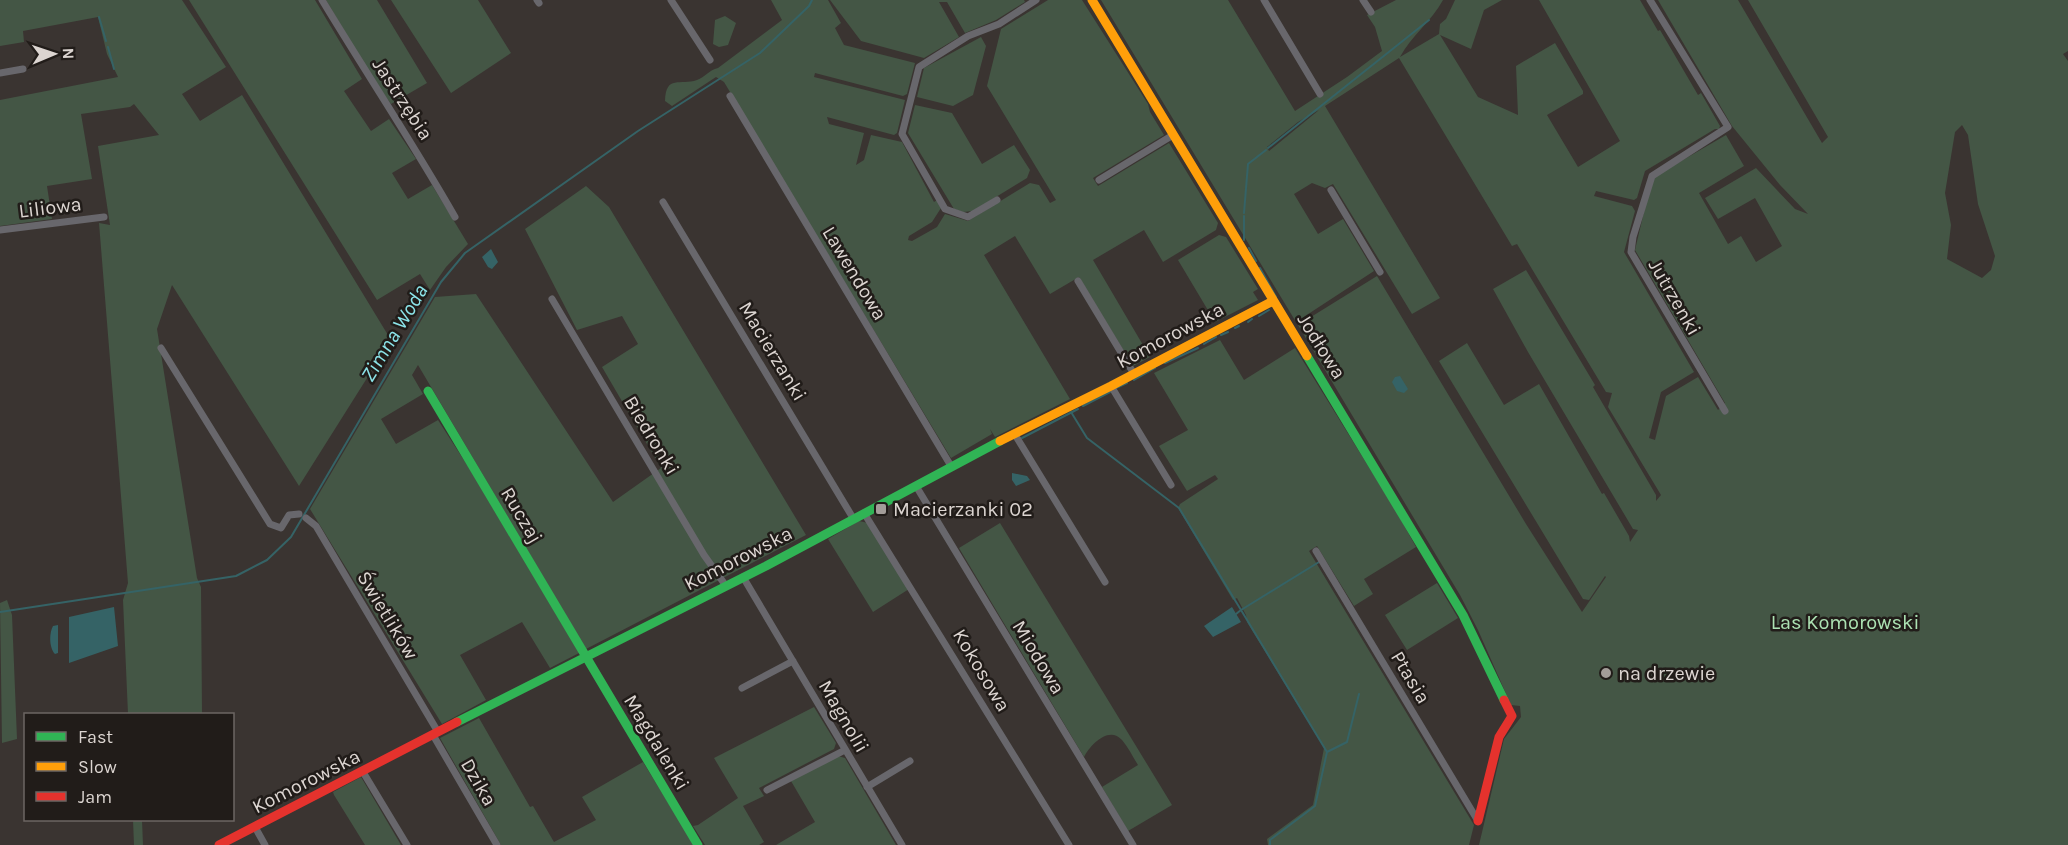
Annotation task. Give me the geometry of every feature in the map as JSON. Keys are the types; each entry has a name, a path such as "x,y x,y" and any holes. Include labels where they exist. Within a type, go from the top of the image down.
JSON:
{"street":[{"name":"Jastrzębia","path":"322,0 387,107 414,146 455,217"},
{"path":"672,0 710,60"},
{"path":"997,200 968,217 945,209 902,134 919,67 968,36 999,24 1036,0"},
{"name":"Jodłowa","path":"1092,0 1463,615 1512,716 1499,737 1478,821"},
{"path":"1264,0 1320,94"},
{"path":"1364,0 1371,12"},
{"name":"Jutrzenki","path":"1650,0 1728,127 1652,176 1641,206 1631,248 1632,256 1725,411"},
{"path":"0,73 23,69"},
{"name":"Lawendowa","path":"729,96 951,466"},
{"path":"1099,180 1173,135"},
{"path":"1331,190 1380,272"},
{"name":"Macierzanki","path":"663,202 853,518"},
{"name":"Liliowa","path":"0,230 104,217"},
{"path":"1078,281 1134,374"},
{"name":"Biedronki","path":"552,299 704,555 726,586"},
{"name":"Komorowska","path":"219,845 726,586 1014,433 1111,386 1272,301"},
{"name":"Świetlików","path":"161,348 270,524 281,528 289,515 302,516 316,526 436,734"},
{"path":"1111,386 1171,485"},
{"name":"Ruczaj","path":"428,391 585,657"},
{"path":"1014,433 1105,582"},
{"name":"Miodowa","path":"916,486 1133,845"},
{"name":"Kokosowa","path":"864,513 1069,845"},
{"name":"Ptasia","path":"1316,551 1478,821"},
{"name":"Magnolii","path":"743,577 902,845"},
{"name":"Magdalenki","path":"585,657 698,845"},
{"path":"742,688 793,661"},
{"name":"Dzika","path":"436,734 497,845"},
{"path":"766,790 845,750"},
{"path":"867,787 910,761"},
{"path":"363,772 407,845"},
{"path":"255,827 266,845"}],"green space":[{"path":"0,0 182,0 226,67 182,94 200,121 242,95 391,340 299,486 172,285 157,329 197,578 201,587 202,713 128,713 123,600 128,583 99,223 110,225 98,146 159,135 134,104 130,107 81,114 92,179 47,186 52,219 0,226 0,100 118,77 107,54 98,17 23,31 24,42 0,46"},
{"path":"189,0 315,0 362,79 344,91 371,131 389,119 416,159 392,173 408,199 432,185 468,244 446,267 430,290 420,274 377,300"},
{"path":"326,0 377,0 427,83 391,104 371,76"},
{"path":"391,0 478,0 511,53 451,93"},
{"path":"771,0 828,0 841,23 835,28 844,45 915,63 907,94 903,96 815,73 814,77 905,100 897,133 894,135 827,117 829,124 864,133 856,165 864,160 871,135 902,142 934,202 937,200 941,208 932,222 909,236 908,240 912,241 937,227 945,214 968,221 1030,183 1039,185 1050,203 1056,200 987,86 1001,29 1048,0 1082,0 1148,104 1150,112 1164,135 1093,178 1098,186 1169,143 1218,223 1216,230 1163,262 1144,230 1093,260 1150,357 1133,366 1079,277 1050,294 1015,236 984,255 1070,399 995,437 990,429 992,434 951,458 724,82 716,77 672,106 665,101 668,87 671,84 700,79 782,20"},
{"path":"830,0 1024,0 1025,2 996,20 965,33 947,2 939,2 959,37 924,58 861,41"},
{"name":"Las Komorowski","path":"1101,0 1228,0 1295,111 1382,51 1375,27 1367,15 1396,0 1443,0 1400,57 1439,34 1440,24 1446,19 1455,0 1502,0 1484,10 1471,49 1440,35 1478,97 1518,115 1516,66 1555,43 1583,94 1547,115 1578,167 1620,141 1539,0 1640,0 1698,95 1701,93 1720,126 1719,129 1715,129 1645,171 1637,198 1634,200 1596,191 1594,196 1632,206 1635,211 1624,252 1694,372 1661,392 1649,438 1655,440 1666,396 1698,377 1718,410 1725,403 1635,250 1652,178 1726,135 1744,166 1699,193 1728,244 1741,236 1756,262 1782,246 1755,198 1718,219 1705,198 1756,168 1795,209 1808,214 1780,185 1732,126 1658,0 1738,0 1822,143 1828,137 1748,0 2068,0 2068,51 2063,54 2068,61 2068,845 1479,845 1504,739 1521,717 1520,706 1511,705 1460,595 1298,325 1377,276 1526,524 1582,612 1606,577 1589,600 1583,599 1439,361 1467,343 1504,405 1539,384 1602,494 1604,493 1629,536 1630,542 1638,530 1633,529 1493,289 1526,270 1595,385 1593,387 1656,495 1656,501 1661,495 1608,407 1612,393 1606,392 1517,244 1512,246 1399,58 1325,106 1440,298 1412,314 1333,184 1325,188 1312,183 1294,194 1318,234 1343,219 1374,271 1296,322","holes":["1319,110 1269,151 1267,147 1298,122","1962,125 1968,135 1978,204 1995,256 1991,270 1982,278 1947,259 1951,225 1945,193 1955,132"]},
{"path":"725,16 736,23 728,45 719,47 713,44 715,20"},
{"path":"981,37 986,46 973,95 953,106 917,97 924,68"},
{"path":"915,105 952,113 982,164 1014,145 1030,170 1027,178 973,211 963,212 954,209 908,133"},
{"path":"586,186 609,207 806,535 586,649 418,365 412,375 423,394 381,419 396,444 438,420 579,653 550,668 522,622 460,655 486,700 442,724 310,509 435,297 476,294 613,502 661,468 602,367 638,344 622,316 577,330 525,229"},
{"path":"1219,235 1226,237 1258,289 1253,292 1258,300 1215,322 1178,260"},
{"path":"1220,340 1244,380 1295,348 1416,547 1364,579 1373,594 1354,606 1317,546 1309,551 1474,825 1469,845 1268,845 1267,839 1313,805 1324,748 1247,622 1237,598 1233,600 1178,508 1180,504 1218,479 1215,475 1187,491 1159,446 1188,430 1154,373"},
{"path":"859,521 868,523 909,589 873,612 828,539"},
{"path":"1000,523 1172,805 1128,831 1102,787 1138,765 1122,740 1111,735 1095,742 1084,757 959,548"},
{"path":"1437,583 1458,618 1407,650 1385,615"},
{"path":"7,600 12,615 17,739 2,743 0,603"},
{"path":"814,707 836,743 834,749 759,788 764,796 743,806 764,842 759,845 705,845 693,826 738,798 714,758"},
{"path":"479,718 530,807 533,806 554,842 596,820 582,797 643,762 694,845 501,845 440,738"},
{"path":"838,756 845,758 896,845 776,845 815,822 791,781"},
{"path":"361,777 401,845 365,845 334,795 333,792"},
{"path":"133,821 142,821 143,845 134,845"}],"water":[{"path":"491,249 498,262 492,269 482,257"},
{"path":"1400,376 1408,389 1404,393 1397,391 1392,382 1395,377"},
{"path":"1012,473 1027,476 1030,480 1016,486 1012,480"},
{"path":"114,607 118,646 69,663 69,617"},
{"path":"1232,607 1241,622 1213,637 1204,626"},
{"path":"58,625 58,653 55,654 50,636 53,626"}],"waterway":[{"name":"Zimna Woda","path":"0,612 236,576 267,560 291,537 441,282 465,253 638,131 760,53 809,6 812,0"},
{"path":"99,17 106,41"},
{"path":"1268,148 1429,20"},
{"path":"108,47 114,69"},
{"path":"1244,213 1248,164 1266,150"},
{"path":"1244,216 1244,240"},
{"path":"1249,248 1256,261"},
{"path":"1260,268 1276,297"},
{"path":"1259,316 1269,310"},
{"path":"1248,322 1252,319"},
{"path":"1235,328 1239,326"},
{"path":"1221,335 1228,332"},
{"path":"1204,344 1216,337"},
{"path":"1165,363 1198,348"},
{"path":"1134,380 1155,368"},
{"path":"1116,388 1127,383"},
{"path":"1083,406 1110,392"},
{"path":"1022,438 1078,409"},
{"path":"1071,412 1087,438 1179,508 1241,610 1236,614"},
{"path":"1270,845 1270,840 1315,806 1327,752 1241,610 1319,562"},
{"path":"1327,752 1347,742 1359,694"}],"traffic: fast":[{"path":"1307,356 1463,615 1504,700"},
{"path":"428,391 698,845"},
{"path":"457,722 766,566 1000,441"}],"traffic: slow":[{"path":"1092,0 1307,356"},
{"path":"1000,441 1273,301"}],"traffic: jam":[{"path":"1478,821 1499,737 1512,716 1504,700"},
{"path":"219,845 457,722"}],"place":[{"name":"Macierzanki 02","path":"881,509"},
{"name":"na drzewie","path":"1606,673"}]}
